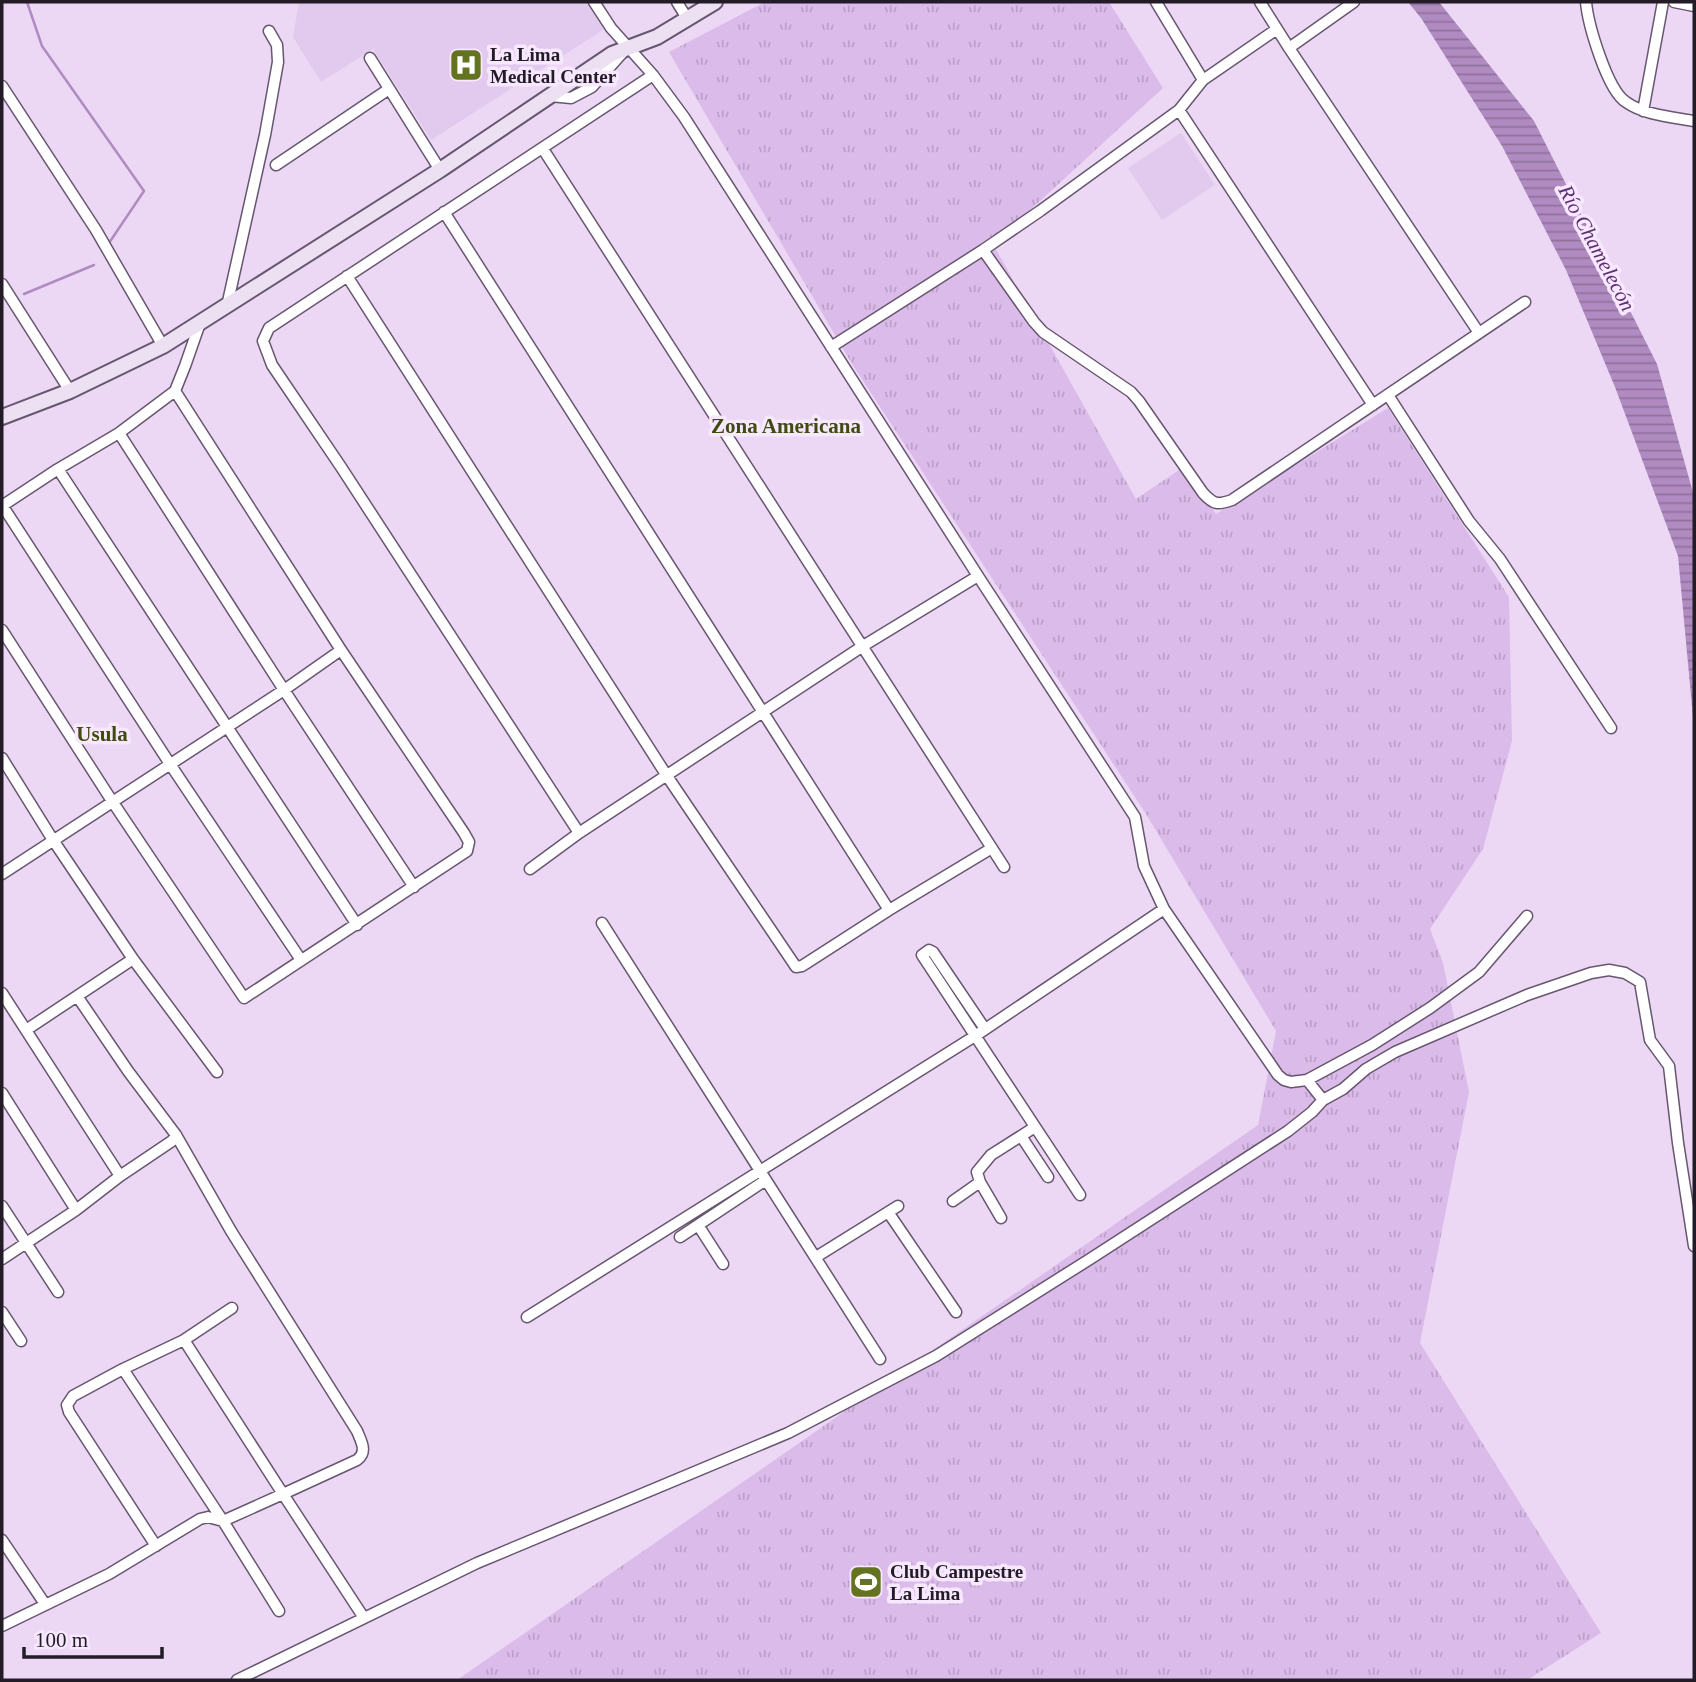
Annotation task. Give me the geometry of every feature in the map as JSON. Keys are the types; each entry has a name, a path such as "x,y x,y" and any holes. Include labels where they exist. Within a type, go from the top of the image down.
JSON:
{"street":[{"path":"594,2 611,28 653,75 684,117 1135,817 1144,866 1164,909 1278,1075 1291,1082 1307,1080 1384,1038 1479,972 1527,916"},
{"path":"679,2 688,20"},
{"path":"2,417 71,391 163,346 440,170 612,54 657,37 715,2"},
{"path":"1156,2 1203,80"},
{"path":"1260,2 1479,333"},
{"path":"1289,48 1354,2"},
{"path":"1586,2 1591,30 1613,88 1625,102 1643,111 1694,121"},
{"path":"1643,111 1663,2"},
{"path":"1674,2 1694,6"},
{"path":"831,347 1040,211 1179,110 1203,80 1277,29"},
{"path":"227,306 265,135 278,62 278,46 268,31"},
{"path":"370,58 440,170"},
{"path":"579,833 272,365 262,341 269,328 653,75"},
{"path":"2,86 96,230 163,346"},
{"path":"276,165 389,89"},
{"path":"1179,110 1373,405"},
{"path":"543,149 1004,867"},
{"path":"444,212 889,910"},
{"path":"983,250 1043,332 1131,392 1203,493 1210,501 1220,504 1232,499 1525,302"},
{"path":"347,276 667,776 796,967 802,966 992,848"},
{"path":"2,284 71,391"},
{"path":"200,323 174,391 119,433 2,506 301,960"},
{"path":"2,630 244,998 467,851 469,842 464,833 341,650 174,391"},
{"path":"1388,394 1469,521 1500,559 1611,728"},
{"path":"119,433 414,887"},
{"path":"58,469 357,925"},
{"path":"530,869 579,833 863,646 978,576"},
{"path":"2,874 341,650"},
{"path":"2,758 133,959 217,1072"},
{"path":"527,1317 764,1176 1164,909"},
{"path":"602,923 880,1359"},
{"path":"985,1029 933,952 929,950 923,954 922,957 1080,1195"},
{"path":"26,1030 133,959"},
{"path":"237,1680 477,1563 788,1433 936,1356 1287,1131 1323,1100 1395,1052 1515,1000 1591,973 1609,970 1625,973 1640,982 1650,1040 1669,1066 1694,1246"},
{"path":"2,993 120,1176"},
{"path":"2,1626 109,1574 200,1519 208,1517 223,1521 357,1460 362,1457 364,1448 357,1431 219,1211 176,1135 77,996"},
{"path":"1307,1080 1323,1100"},
{"path":"2,1093 76,1210"},
{"path":"1001,1218 977,1172 991,1155 1035,1127"},
{"path":"2,1259 76,1210 172,1141 176,1135"},
{"path":"1021,1136 1048,1177"},
{"path":"680,1237 764,1176"},
{"path":"953,1201 980,1182"},
{"path":"2,1206 58,1292"},
{"path":"816,1257 893,1209 956,1312"},
{"path":"698,1225 723,1264"},
{"path":"156,1546 93,1451 67,1405 73,1396 184,1340 232,1307"},
{"path":"2,1312 21,1341"},
{"path":"184,1340 364,1618"},
{"path":"123,1369 279,1611"},
{"path":"2,1541 45,1604"}],"shaded area":[{"name":"La Lima Medical Center","path":"299,2 589,2 606,28 431,140 373,49 321,82 293,37"},
{"path":"1181,133 1215,185 1162,220 1128,168"}],"green space":[{"path":"765,2 1109,2 1163,88 993,244 1136,499 1185,466 1216,514 1388,408 1509,597 1512,741 1483,849 1430,929 1443,963 1469,1092 1420,1343 1601,1633 1527,1680 457,1680 1258,1125 1276,1031 1146,814 852,364 669,52"}],"water":[{"name":"Río Chamelecón","path":"1408,2 1439,2 1534,121 1657,364 1694,496 1694,728 1678,556 1615,387 1566,270 1502,146 1421,18"}],"waterway":[{"path":"27,2 42,46 144,191 109,243"},
{"path":"24,294 94,265"}],"place":[{"name":"La Lima Medical Center","path":"466,65"},
{"name":"Club Campestre La Lima","path":"866,1582"}],"district":[{"name":"Zona Americana","path":"786,426"},
{"name":"Usula","path":"102,734"}]}
